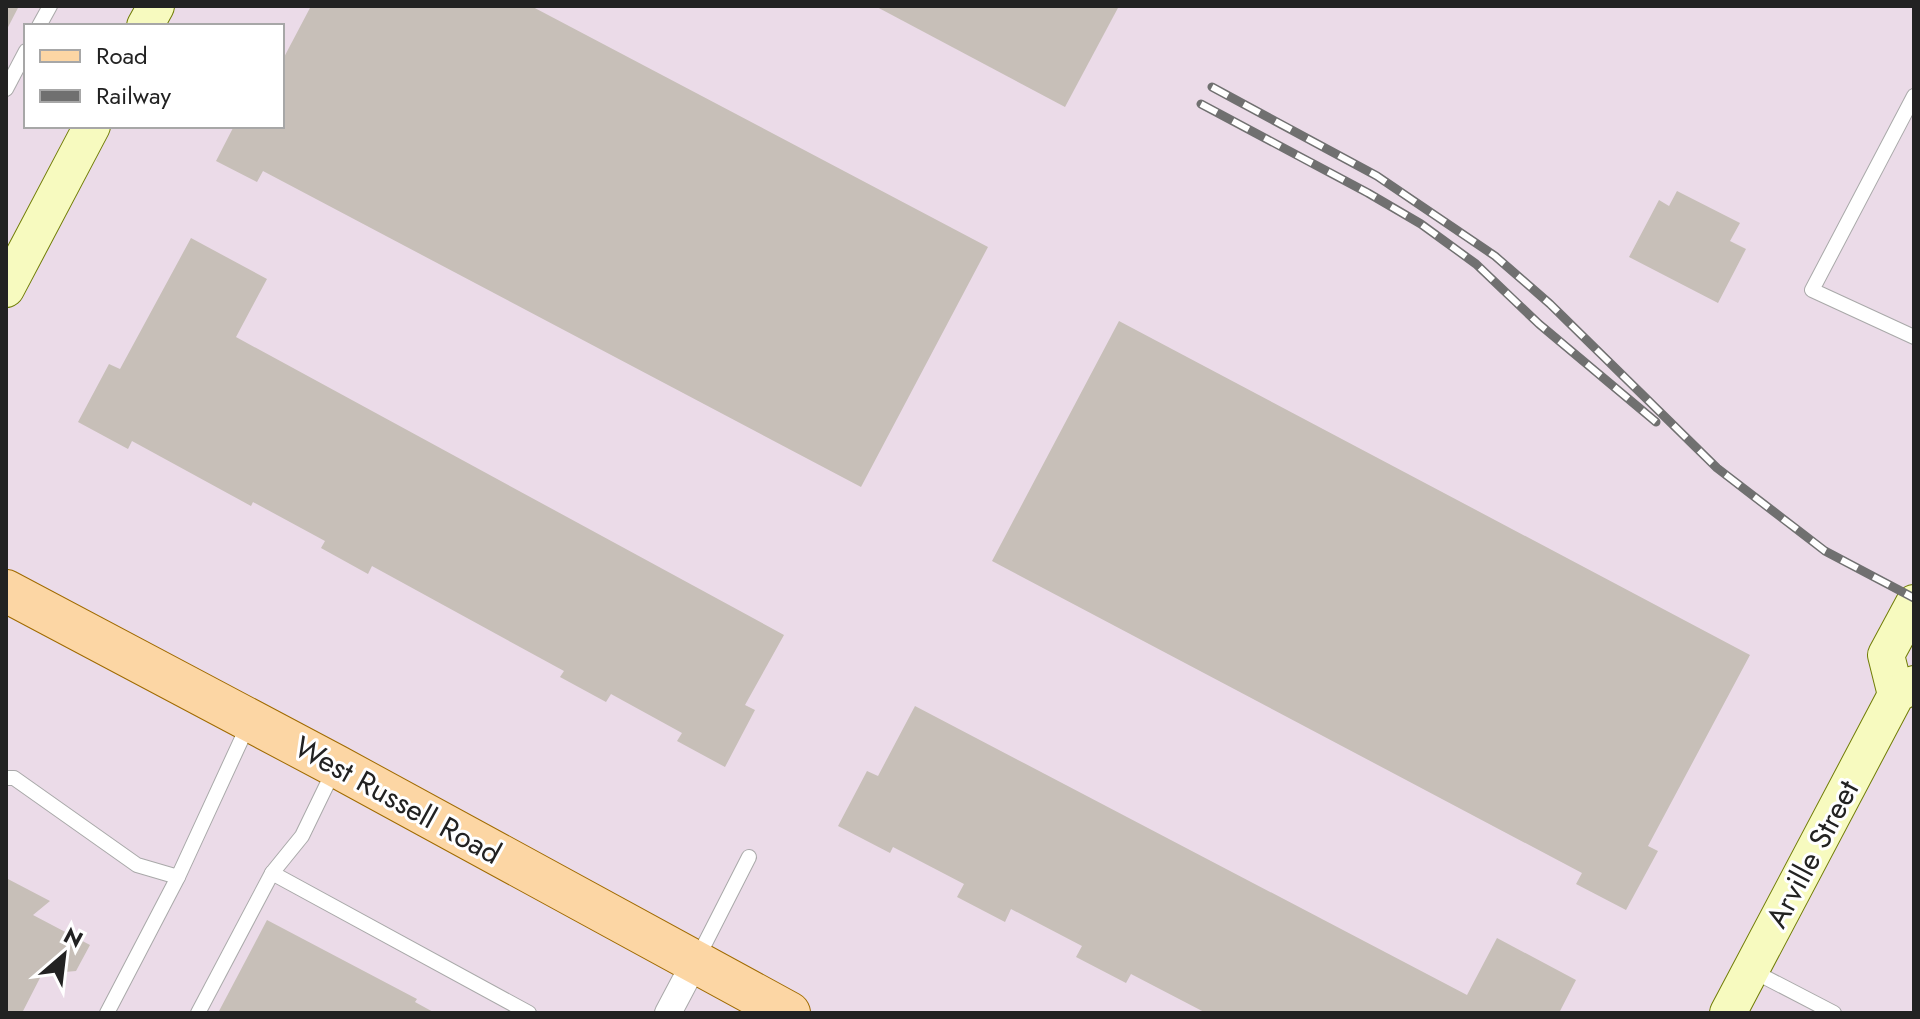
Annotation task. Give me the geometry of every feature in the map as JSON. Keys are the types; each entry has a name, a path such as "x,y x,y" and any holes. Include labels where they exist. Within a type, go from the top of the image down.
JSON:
{"main road":[{"name":"West Russell Road","path":"6,591 336,766 789,1013"}],"street":[{"path":"146,24 156,6"},
{"path":"6,289 91,128"},
{"name":"Arville Street","path":"1728,1013 1908,695 1886,655 1914,603"},
{"path":"668,1013 695,962"}],"lane":[{"path":"40,24 50,6"},
{"path":"6,89 24,55"},
{"path":"1914,96 1812,290 1914,337"},
{"path":"107,1013 178,877 250,720"},
{"path":"198,1013 272,873 302,836 336,766"},
{"path":"6,778 14,778 137,865 178,877"},
{"path":"695,962 749,857"},
{"path":"272,873 529,1013"},
{"path":"1750,970 1834,1013"}],"shaded area":[{"path":"6,6 1914,6 1914,1013 6,1013"}],"building":[{"path":"6,6 19,6 6,31"},
{"path":"311,6 531,6 988,247 861,487 263,171 257,182 216,161 233,128 284,128 284,57"},
{"path":"875,6 1119,6 1065,107"},
{"path":"1677,191 1740,223 1730,241 1746,249 1718,303 1629,257 1659,200 1669,206"},
{"path":"191,238 267,279 236,337 784,635 745,705 755,710 725,767 677,741 682,733 611,694 606,702 560,677 564,671 372,566 368,574 321,548 325,541 253,502 251,506 132,441 128,449 78,422 109,364 120,369"},
{"path":"1119,321 1750,655 1648,846 1658,851 1626,910 1576,884 1582,873 992,561"},
{"path":"915,706 1467,995 1497,938 1576,980 1559,1013 1206,1013 1131,974 1126,983 1076,957 1082,946 1011,909 1005,922 957,897 964,884 893,847 890,853 838,826 867,771 878,776"},
{"path":"6,878 50,901 33,915 90,945 76,971 42,974 22,1013 6,1013"},
{"path":"267,920 417,999 415,1002 435,1013 218,1013"}],"railway":[{"path":"1212,87 1377,176 1495,256 1550,304 1717,468 1825,551 1914,598"},
{"path":"1201,104 1421,224 1476,264 1539,324 1656,422"}]}
